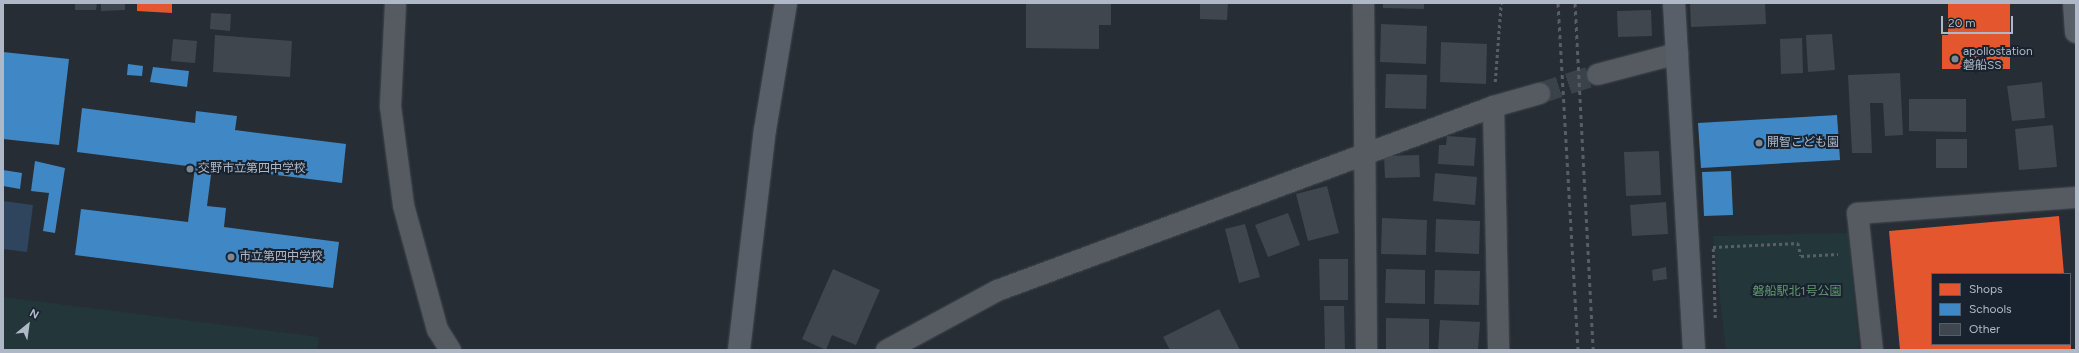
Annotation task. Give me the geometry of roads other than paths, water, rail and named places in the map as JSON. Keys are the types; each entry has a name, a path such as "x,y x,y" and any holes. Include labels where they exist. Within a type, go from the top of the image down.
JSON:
{"street":[{"path":"395,3 390,106 403,205 438,330 450,350"},
{"path":"739,350 765,130 786,3"},
{"path":"1363,3 1366,350"},
{"path":"1674,3 1694,350"},
{"path":"2074,3 2076,32"},
{"path":"1597,74 1677,53"},
{"path":"886,350 997,290 1364,156 1493,106 1539,93"},
{"path":"1493,106 1498,350"},
{"path":"1872,350 1857,213 2076,197"}],"water":[{"path":"3,201 33,205 27,252 3,249"}],"tunnel":[{"path":"1539,93 1597,74"}],"railway":[{"path":"1558,3 1578,350"},
{"path":"1575,3 1593,350"}],"place":[{"name":"apollostation 磐船SS","path":"1955,59"},
{"name":"開智こども園","path":"1759,143"},
{"name":"交野市立第四中学校","path":"190,169"},
{"name":"市立第四中学校","path":"231,257"}],"park label":[{"name":"磐船駅北1号公園","path":"1797,292"}]}
